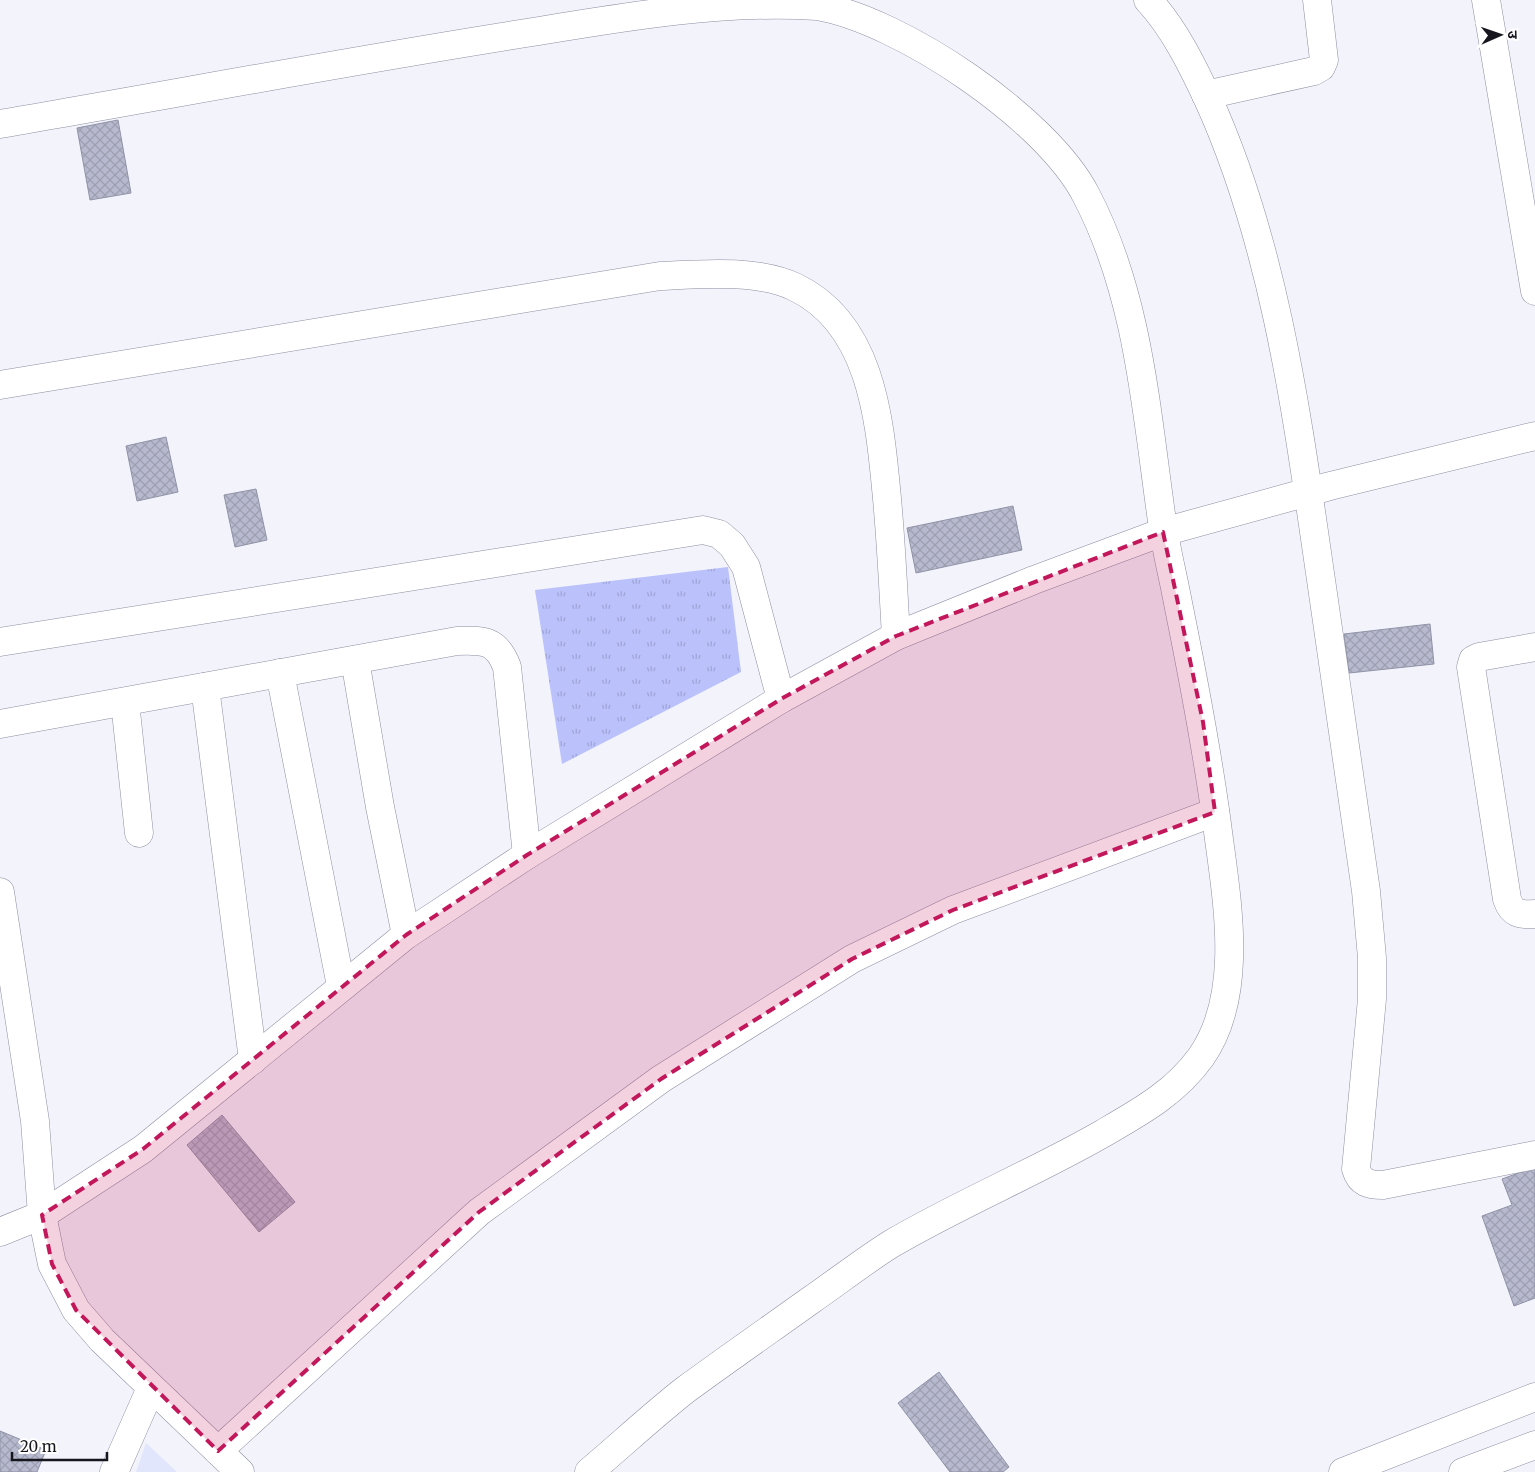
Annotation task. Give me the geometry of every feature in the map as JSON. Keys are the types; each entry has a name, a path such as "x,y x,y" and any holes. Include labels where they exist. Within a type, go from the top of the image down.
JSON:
{"street":[{"path":"1148,0 1159,12 1192,65 1225,137 1260,244 1274,301 1308,492 1366,892 1372,958 1368,1052 1356,1169 1358,1177 1363,1182 1383,1185 1535,1155"},
{"path":"1206,95 1314,71 1321,67 1324,60 1317,0"},
{"path":"1486,0 1535,291"},
{"path":"0,124 498,37 692,6 767,1 845,12 903,39 957,70 1029,123 1062,156 1086,194 1117,266 1128,301 1139,355 1163,532 1203,722 1229,916 1227,985 1214,1033 1203,1054 1177,1086 1151,1106 1047,1166 890,1245 680,1394 589,1472"},
{"path":"0,385 660,276 711,273 741,274 793,286 812,297 834,318 855,347 871,385 880,433 888,515 896,636"},
{"path":"0,1232 42,1215 143,1149 406,935 527,854 781,699 896,636 1034,580 1163,532 1308,492 1535,436"},
{"path":"0,642 703,530 720,534 732,545 746,567 781,699"},
{"path":"0,724 457,641 477,640 489,642 502,652 508,667 527,854"},
{"path":"1535,647 1480,656 1473,660 1472,668 1507,899 1510,909 1517,914 1535,914"},
{"path":"356,660 380,807 406,935"},
{"path":"280,673 341,986"},
{"path":"205,687 253,1060"},
{"path":"124,702 139,833"},
{"path":"218,1451 479,1212 661,1079 852,959 944,914 1215,812"},
{"path":"0,892 34,1121 42,1215 52,1264 76,1310 102,1340 240,1472"},
{"path":"114,1472 151,1388"},
{"path":"1343,1472 1535,1398"},
{"path":"1463,1472 1535,1445"}],"highlighted area":[{"path":"1163,532 1203,722 1215,812 953,910 852,959 661,1079 479,1212 218,1451 76,1310 52,1264 42,1215 143,1149 406,935 527,855 781,699 896,636"}],"shaded area":[{"path":"146,1443 177,1472 136,1472"}],"green space":[{"path":"728,567 741,672 562,764 535,590"}],"building":[{"path":"118,120 131,193 90,200 77,128"},
{"path":"166,437 178,492 137,501 126,446"},
{"path":"256,489 267,540 235,547 224,495"},
{"path":"1013,506 1022,550 916,573 907,528"},
{"path":"1430,624 1434,664 1349,673 1344,634"},
{"path":"222,1115 295,1202 259,1232 187,1145"},
{"path":"1535,1167 1535,1298 1514,1306 1482,1216 1512,1205 1502,1179"},
{"path":"939,1372 1009,1467 1003,1472 950,1472 898,1403"},
{"path":"0,1431 46,1450 37,1472 0,1472"}]}
